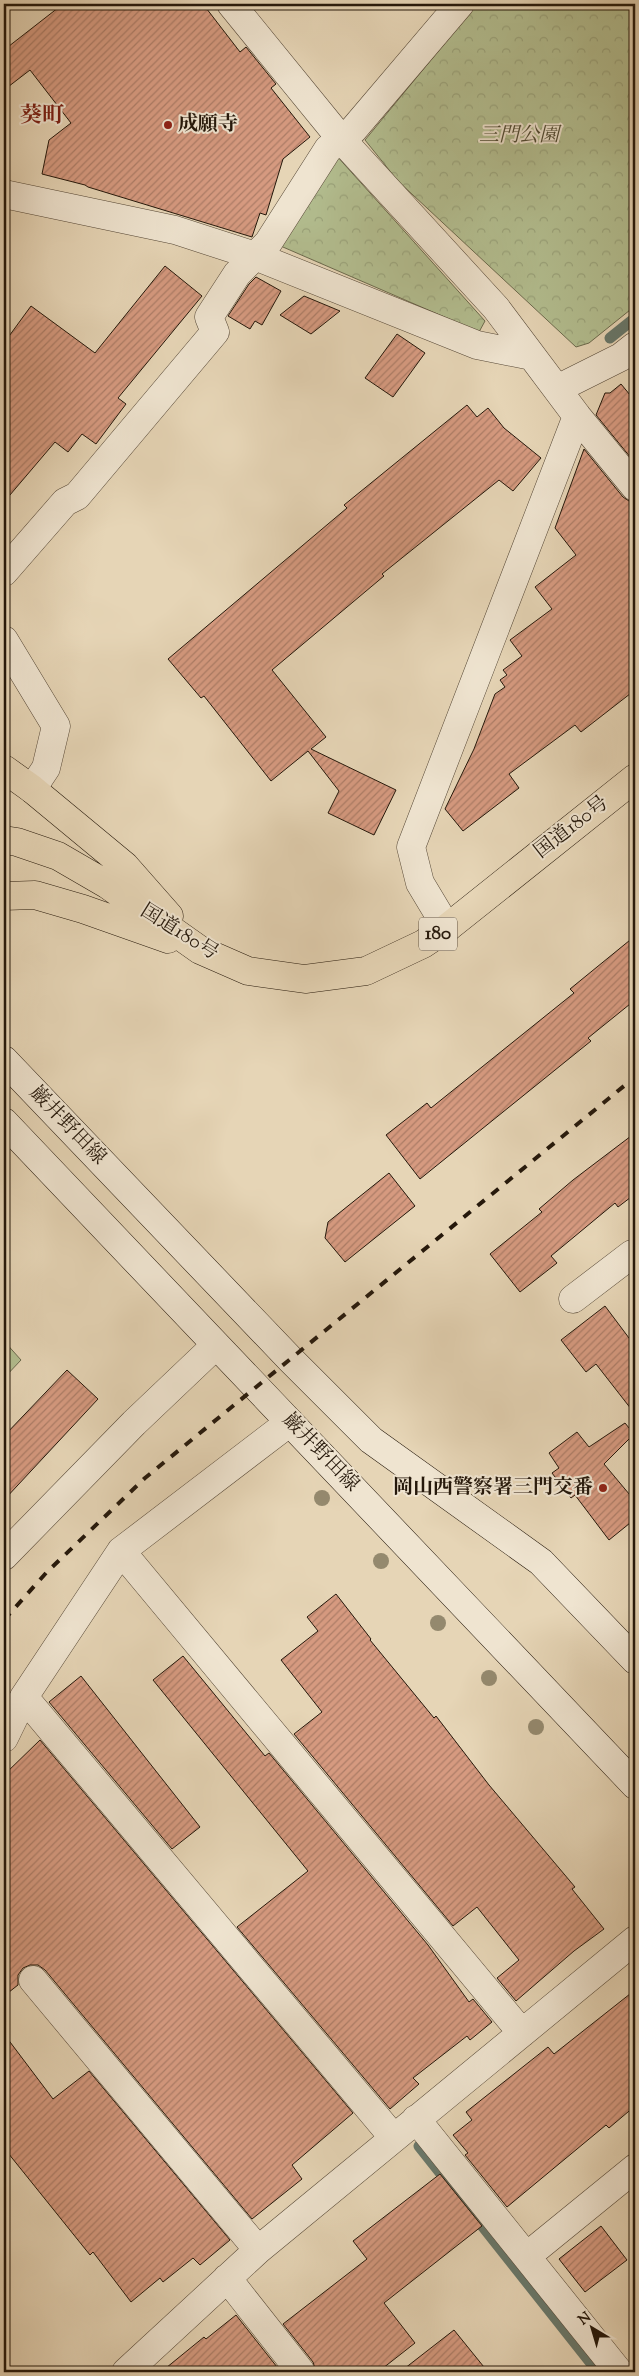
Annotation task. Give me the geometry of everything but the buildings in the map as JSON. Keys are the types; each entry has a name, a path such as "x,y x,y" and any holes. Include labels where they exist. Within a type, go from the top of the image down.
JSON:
{"highway":[{"path":"4,769 32,789 125,866 200,950"},
{"name":"国道180号","path":"4,840 17,842 58,856 108,885 200,950 248,971 305,979 366,971 423,944 447,928 635,778"},
{"path":"4,896 35,895 84,909 200,950"}],"street":[{"path":"231,4 341,139 496,308 577,416 635,487"},
{"path":"4,572 65,502 77,496 215,332 210,317 237,274 268,243 328,149 353,130 460,4"},
{"path":"4,194 175,230 255,256 477,345 532,356"},
{"path":"557,389 621,357 635,346"},
{"path":"447,928 420,883 412,847 577,416"},
{"path":"4,640 56,726 46,768 32,789"},
{"name":"巌井野田線","path":"4,1060 290,1359 371,1440 541,1562 635,1660"},
{"name":"巌井野田線","path":"4,1122 215,1346 290,1422 635,1785"},
{"path":"573,1299 632,1254 635,1259"},
{"path":"4,1556 134,1423 215,1346"},
{"path":"4,1738 24,1697 121,1551 290,1422"},
{"path":"121,1551 522,2033"},
{"path":"24,1697 393,2137"},
{"path":"126,2372 258,2250 393,2137 635,1940"},
{"path":"33,1980 258,2250"},
{"path":"416,2119 619,2372"},
{"path":"527,2256 635,2168"},
{"path":"227,2278 302,2372"}],"green space":[{"name":"三門公園","path":"477,4 635,4 635,306 589,343 576,347 398,181 365,140"},
{"path":"335,154 485,321 479,332 276,244"},
{"path":"4,1341 21,1360 4,1378"}],"waterway":[{"path":"610,338 635,318"},
{"path":"419,2146 598,2372"}],"railway":[{"path":"4,1620 46,1573 145,1478 635,1077"}],"place":[{"name":"成願寺","path":"168,125"},
{"name":"岡山西警察署三門交番","path":"603,1488"}],"district":[{"name":"葵町","path":"42,117"}]}
